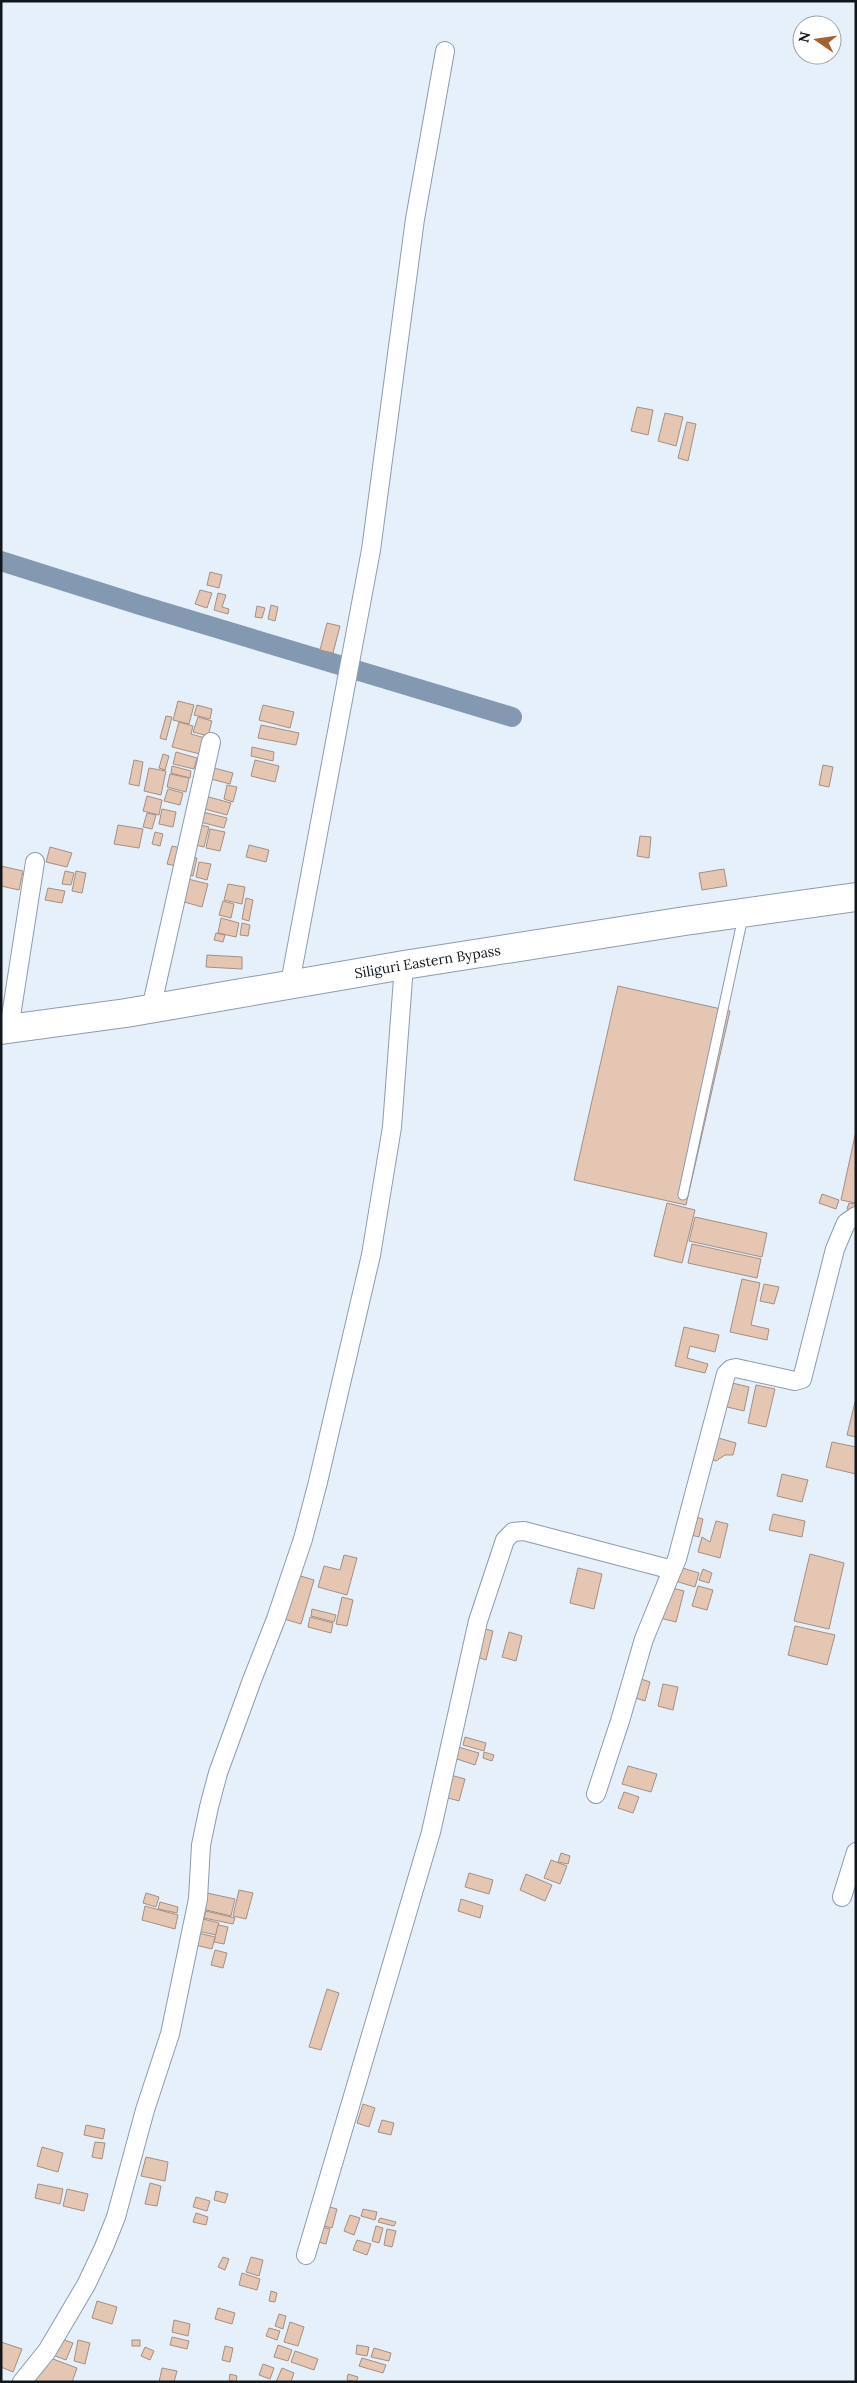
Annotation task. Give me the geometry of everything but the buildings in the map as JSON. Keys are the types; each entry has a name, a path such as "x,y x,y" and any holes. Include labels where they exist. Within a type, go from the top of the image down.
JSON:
{"main road":[{"name":"Siliguri Eastern Bypass","path":"5,1029 151,1009 290,983 856,897"}],"street":[{"path":"290,983 371,550 415,219 445,51"},
{"path":"151,1009 211,742"},
{"path":"5,1029 35,862"},
{"path":"22,2382 52,2344 86,2285 104,2246 116,2217 145,2110 170,2034 198,1899 201,1845 209,1807 222,1764 282,1604 303,1539 371,1255 392,1127 404,965"},
{"path":"596,1794 644,1639 677,1559 726,1374 731,1369 736,1368 795,1381 802,1379 835,1249 846,1222 856,1216"},
{"path":"306,2255 431,1832 478,1621 504,1540 513,1532 524,1531 664,1568 673,1568"},
{"path":"842,1896 856,1852"}],"lane":[{"path":"683,1196 743,913"}],"waterway":[{"path":"1,561 512,717"}]}
